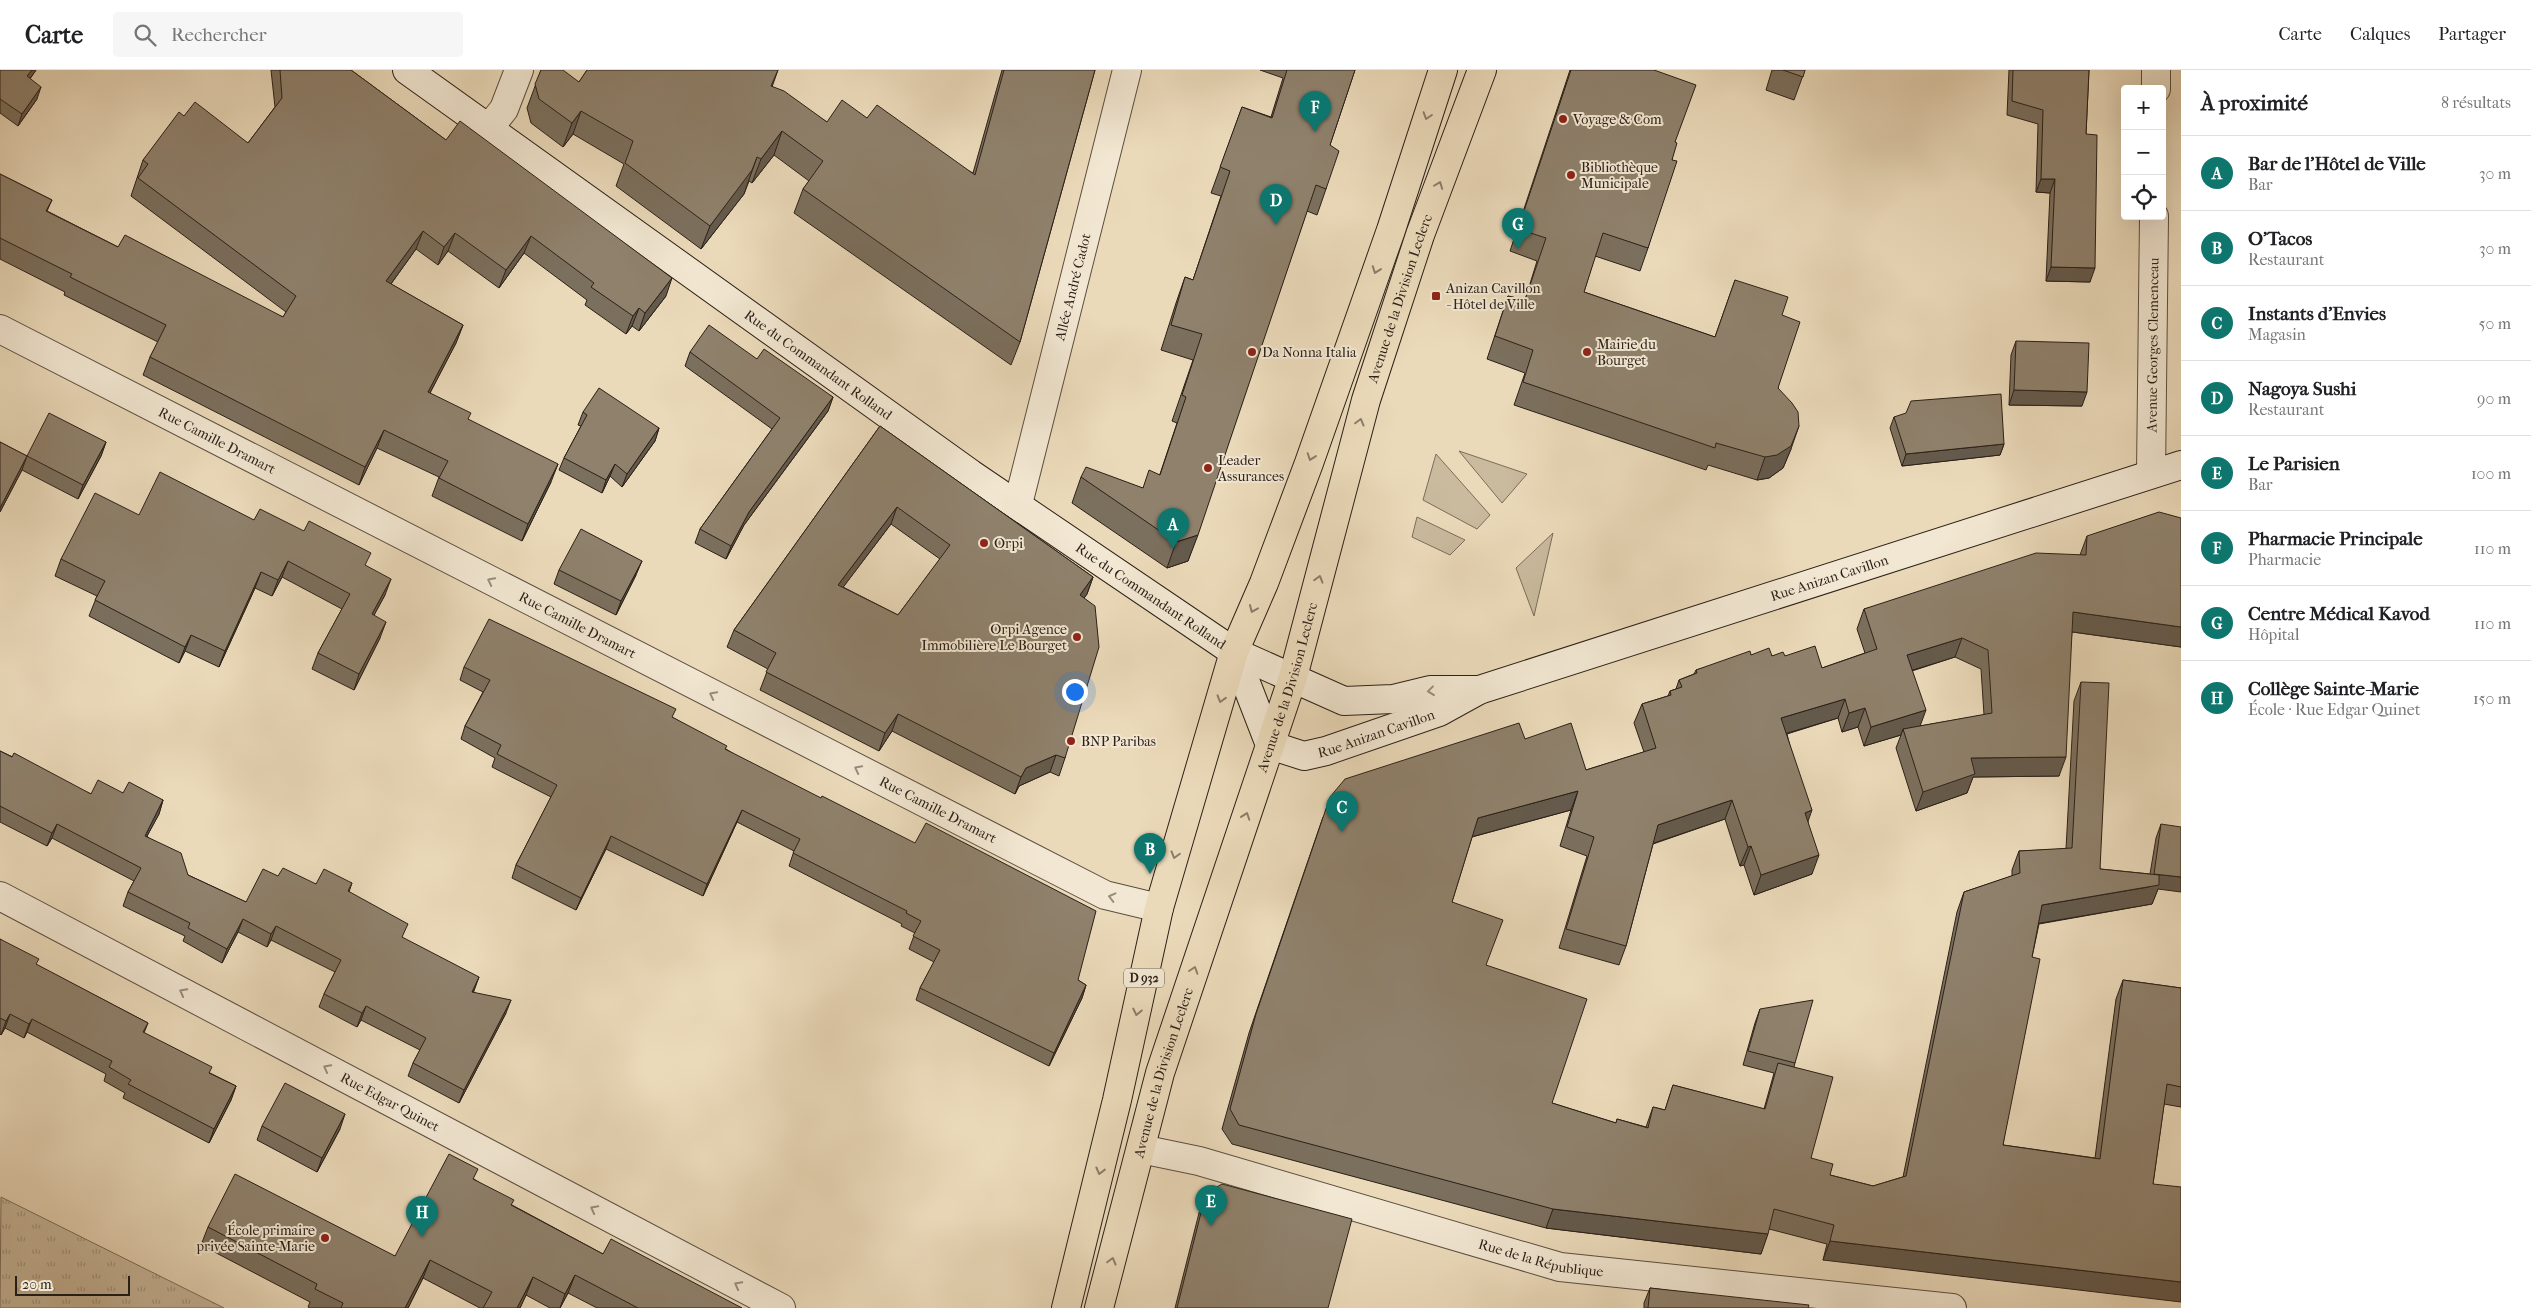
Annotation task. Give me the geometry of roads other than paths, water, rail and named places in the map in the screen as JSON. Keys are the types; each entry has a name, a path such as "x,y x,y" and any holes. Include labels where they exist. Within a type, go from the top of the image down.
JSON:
{"main road":[{"name":"D 932","path":"1066,1308 1117,1100 1160,908 1234,652 1264,583 1309,463 1443,70"},
{"name":"Avenue de la Division Leclerc","path":"1100,1308 1160,1073 1293,677 1366,400 1420,235 1482,70"}],"street":[{"name":"Rue du Commandant Rolland","path":"407,70 766,328 1234,652 1293,677"},
{"path":"489,128 504,109 519,70"},
{"name":"Allée André Cadot","path":"1018,504 1127,70"},
{"path":"2156,70 2156,85"},
{"name":"Avenue Georges Clemenceau","path":"2151,474 2154,220"},
{"name":"Rue Camille Dramart","path":"0,329 1105,895 1160,908"},
{"name":"Rue Anizan Cavillon","path":"1270,745 1304,756 1326,751 1439,712 1479,690 2181,465"},
{"path":"1234,652 1270,745"},
{"name":"Rue Anizan Cavillon","path":"1293,677 1344,701 1393,699 1430,690 1479,690"},
{"name":"Rue Edgar Quinet","path":"0,896 781,1308"},
{"name":"Rue de la République","path":"1141,1149 1199,1161 1560,1267 1952,1308"}],"place":[{"name":"Voyage & Com","path":"1563,119"},
{"name":"Pharmacie Principale","path":"1315,132"},
{"name":"Bibliothèque Municipale","path":"1571,175"},
{"name":"Nagoya Sushi","path":"1276,225"},
{"name":"Centre Médical Kavod","path":"1518,249"},
{"name":"Anizan Cavillon - Hôtel de Ville","path":"1436,296"},
{"name":"Da Nonna Italia","path":"1252,352"},
{"name":"Mairie du Bourget","path":"1587,352"},
{"name":"Leader Assurances","path":"1208,468"},
{"name":"Orpi","path":"984,543"},
{"name":"Bar de l'Hôtel de Ville","path":"1173,549"},
{"name":"Orpi Agence Immobilière Le Bourget","path":"1077,637"},
{"name":"BNP Paribas","path":"1071,741"},
{"name":"Instants d'Envies","path":"1342,832"},
{"name":"O'Tacos","path":"1150,874"},
{"name":"Le Parisien","path":"1211,1226"},
{"name":"Collège Sainte-Marie","path":"422,1237"},
{"name":"École primaire privée Sainte-Marie","path":"325,1238"}]}
